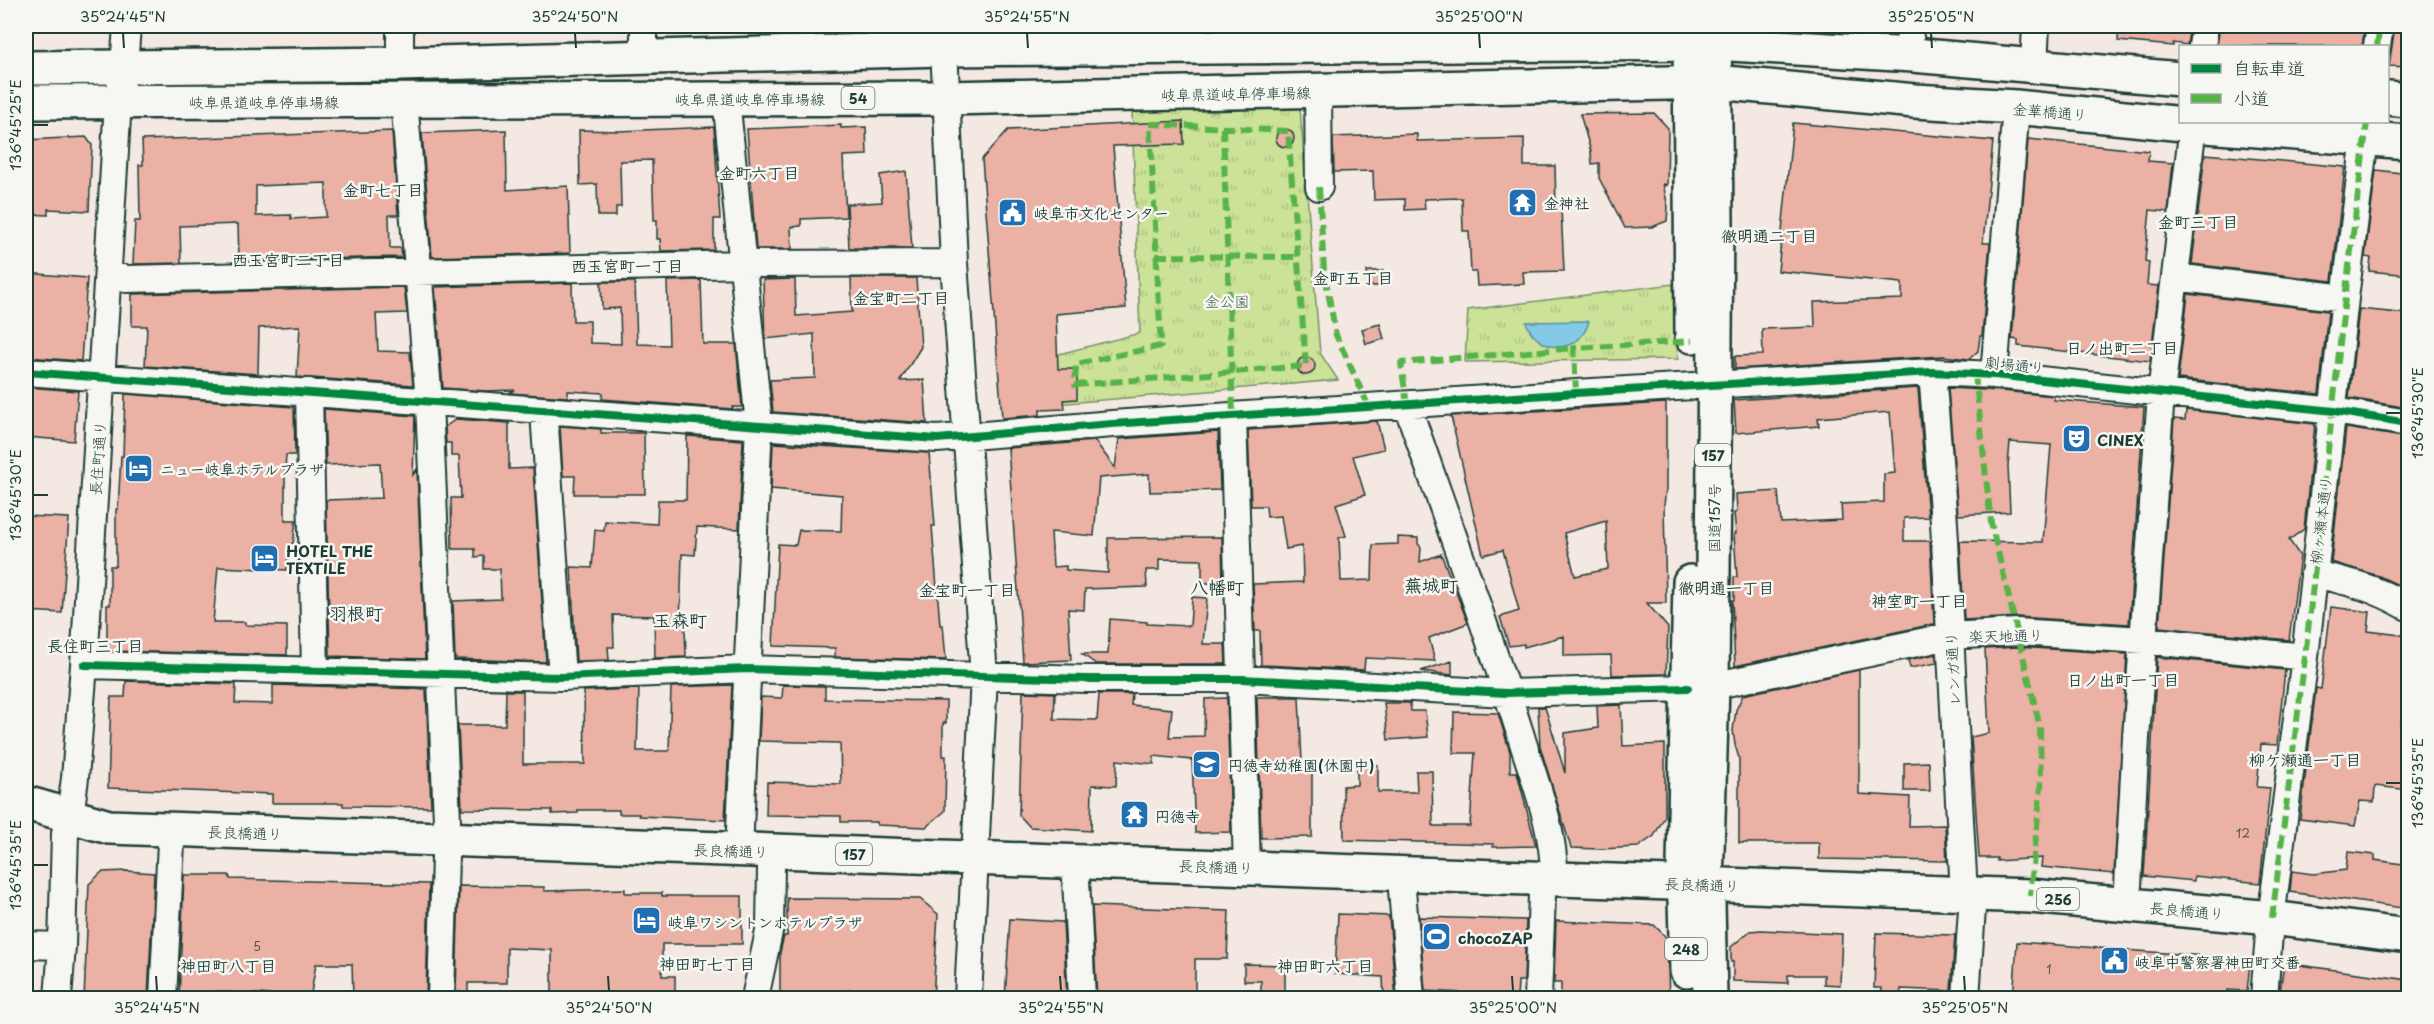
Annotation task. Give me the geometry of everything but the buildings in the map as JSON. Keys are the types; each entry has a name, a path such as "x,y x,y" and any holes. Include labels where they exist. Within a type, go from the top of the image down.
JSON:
{"main road":[{"path":"26,68 400,64 644,41 943,37 1702,34 1910,40 2034,66 2179,79"},
{"name":"国道157号","path":"1696,892 1703,386 1704,83 1702,34"},
{"name":"岐阜県道岐阜停車場線","path":"26,102 946,98 1704,83"},
{"name":"金華橋通り","path":"1704,83 2016,107 2193,125 2367,130 2409,142"},
{"path":"2389,98 2409,100"},
{"name":"長良橋通り","path":"26,803 67,824 108,841 740,850 1076,879 1402,890 1548,887"},
{"name":"長良橋通り","path":"26,822 771,868 1247,867 1548,887 1968,901 2127,920 2271,926 2409,936"},
{"name":"248","path":"1688,999 1696,892"},
{"name":"248","path":"1696,892 1710,999"},
{"name":"長良橋通り","path":"1968,901 2030,896 2127,904 2271,926 2409,953"}],"street":[{"name":"長住町通り","path":"58,999 67,824 84,665 118,101 124,68 127,26"},
{"path":"400,26 400,64"},
{"path":"2034,66 2036,26"},
{"path":"2202,45 2205,26"},
{"path":"2377,45 2380,26"},
{"path":"943,37 954,263 984,676 968,999"},
{"path":"1318,91 1319,188"},
{"path":"726,98 759,425 740,850"},
{"path":"404,99 429,402 441,674 447,820 441,999"},
{"path":"1994,375 2016,107"},
{"path":"2127,904 2161,394 2193,125"},
{"name":"柳ヶ瀬本通り","path":"2264,999 2334,411 2345,298 2367,130"},
{"path":"109,275 126,279 744,264 954,263"},
{"path":"2175,277 2345,298"},
{"name":"劇場通り","path":"26,372 309,392 544,412 937,439 1233,416 1932,372 1994,375 2334,411 2409,423"},
{"name":"レンガ通り","path":"1932,372 1968,901 1966,999"},
{"path":"309,392 315,671"},
{"path":"1407,405 1507,693 1542,806 1554,858 1548,887 1538,999"},
{"path":"544,412 562,677"},
{"path":"1233,416 1247,867"},
{"path":"2314,574 2382,592 2409,607"},
{"name":"楽天地通り","path":"84,665 562,677 747,669 1242,680 1507,693 1700,687 1950,636 2017,632 2143,639 2305,657"},
{"path":"163,999 171,843"},
{"path":"755,999 770,927 771,868"},
{"path":"1076,879 1082,999"},
{"path":"1402,890 1410,999"},
{"path":"26,945 62,946"}],"green space":[{"name":"金公園","path":"1300,108 1320,353 1338,380 1056,404 1055,355 1140,333 1132,111"},
{"path":"1673,284 1678,359 1465,362 1468,310"}],"water":[{"path":"1589,321 1577,340 1559,347 1539,341 1526,322"}],"marked path":[{"path":"2377,45 2380,26"},
{"path":"2272,918 2305,657 2367,123"},
{"path":"1150,124 1288,131 1306,366 1075,385 1076,364 1161,346 1150,124"},
{"path":"1223,128 1233,416"},
{"path":"1319,187 1324,270 1336,335 1369,407"},
{"path":"1156,256 1298,257"},
{"path":"1576,393 1574,348 1692,341"},
{"path":"1407,405 1401,363 1574,348"},
{"path":"1975,374 1991,523 2040,727 2041,786 2030,896"}],"cycle path":[{"path":"26,372 937,439 1112,424 1932,372 1994,375 2334,411 2408,423"},
{"path":"84,665 562,677 747,669 1086,679 1242,679 1507,693 1688,688"}],"place":[{"name":"金神社","path":"1523,202"},
{"name":"岐阜市文化センター","path":"1013,212"},
{"name":"CINEX","path":"2076,439"},
{"name":"ニュー岐阜ホテルプラザ","path":"139,468"},
{"name":"HOTEL THE TEXTILE","path":"265,559"},
{"name":"円徳寺幼稚園(休園中)","path":"1207,764"},
{"name":"円徳寺","path":"1134,815"},
{"name":"岐阜ワシントンホテルプラザ","path":"647,921"},
{"name":"chocoZAP","path":"1437,937"},
{"name":"岐阜中警察署神田町交番","path":"2114,961"}],"district":[{"name":"金町六丁目","path":"759,172"},
{"name":"金町七丁目","path":"383,189"},
{"name":"金町三丁目","path":"2198,221"},
{"name":"徹明通二丁目","path":"1769,235"},
{"name":"西玉宮町二丁目","path":"288,259"},
{"name":"西玉宮町一丁目","path":"627,265"},
{"name":"金町五丁目","path":"1353,277"},
{"name":"金宝町二丁目","path":"901,297"},
{"name":"日ノ出町二丁目","path":"2122,347"},
{"name":"蕪城町","path":"1431,584"},
{"name":"八幡町","path":"1217,586"},
{"name":"徹明通一丁目","path":"1726,587"},
{"name":"金宝町一丁目","path":"967,589"},
{"name":"神室町一丁目","path":"1919,600"},
{"name":"羽根町","path":"356,612"},
{"name":"玉森町","path":"680,619"},
{"name":"長住町三丁目","path":"95,645"},
{"name":"日ノ出町一丁目","path":"2123,679"},
{"name":"柳ケ瀬通一丁目","path":"2305,759"},
{"name":"神田町七丁目","path":"707,963"},
{"name":"神田町八丁目","path":"228,965"},
{"name":"神田町六丁目","path":"1325,965"}]}
